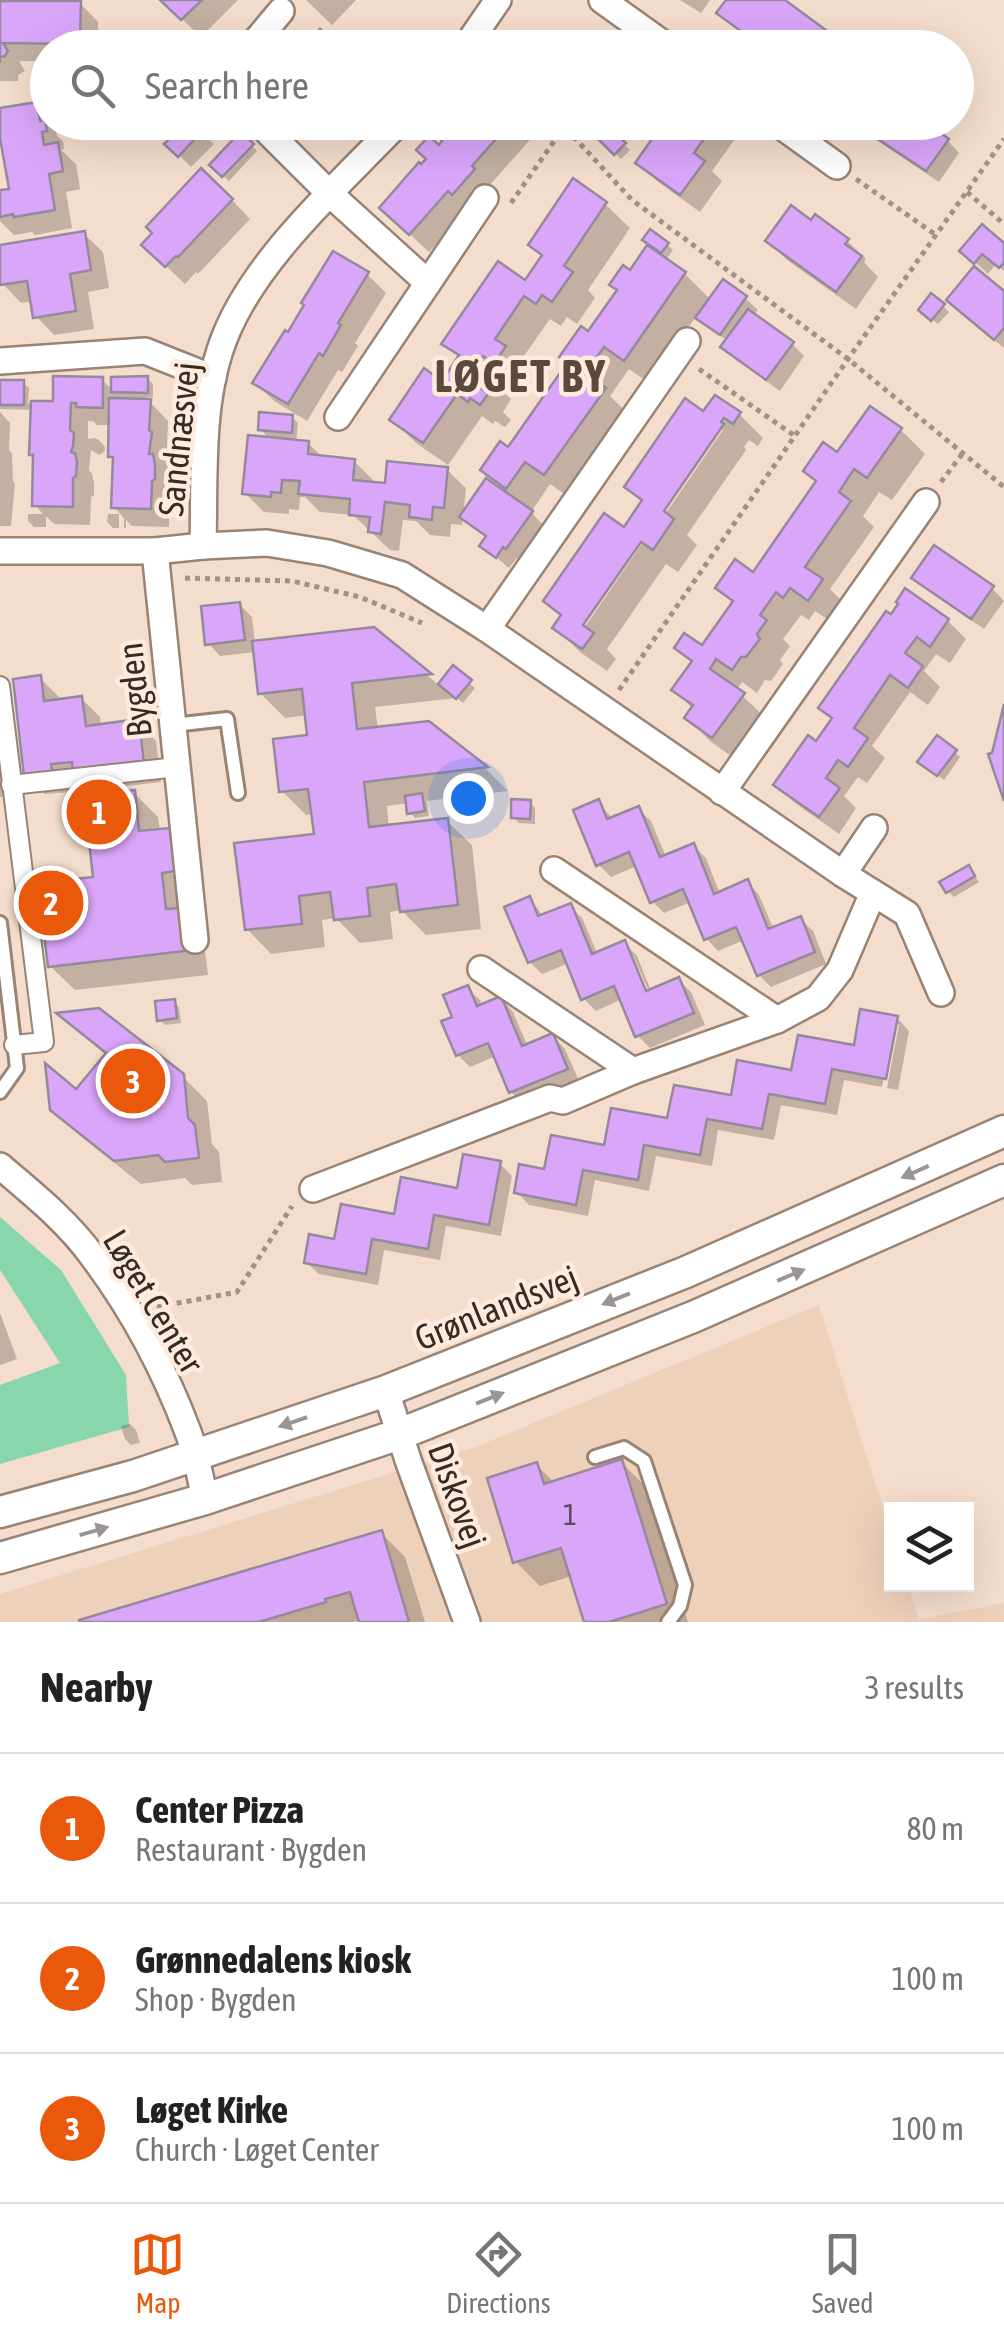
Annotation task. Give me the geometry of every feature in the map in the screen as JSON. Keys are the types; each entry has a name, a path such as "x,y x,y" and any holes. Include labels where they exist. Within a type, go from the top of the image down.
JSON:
{"street":[{"path":"477,30 498,0"},
{"path":"602,0 644,30"},
{"path":"266,30 281,12"},
{"path":"276,140 428,283"},
{"name":"Sandnæsvej","path":"203,546 206,428 213,378 226,334 278,250 382,140"},
{"path":"801,140 837,166"},
{"path":"338,417 485,198"},
{"path":"487,629 683,348"},
{"path":"0,362 146,351 213,378"},
{"path":"722,792 926,502"},
{"path":"0,551 156,564 203,546 268,544 328,552 402,575 907,914 941,992"},
{"name":"Bygden","path":"156,564 195,940"},
{"path":"0,686 8,792 44,1042 14,1045"},
{"path":"8,792 177,767"},
{"path":"843,874 874,828"},
{"path":"554,870 777,1020"},
{"path":"313,1189 550,1098 563,1100 777,1020 818,998 840,970 872,893"},
{"path":"481,968 633,1072"},
{"name":"Grønlandsvej","path":"0,1512 133,1476 386,1392 686,1272 1004,1131"},
{"name":"Løget Center","path":"0,1166 44,1203 92,1256 129,1312 188,1432 204,1499"},
{"path":"0,1558 204,1499 400,1434 692,1318 1004,1180"},
{"name":"Diskovej","path":"386,1392 467,1622"}],"lane":[{"path":"173,725 226,718 238,793"},
{"path":"0,922 17,1068 0,1092"},
{"path":"595,1457 624,1448 644,1461 686,1586 680,1606 668,1622"}],"path":[{"path":"605,711 1004,139"},
{"path":"485,198 512,203 552,140"},
{"path":"576,140 632,200 848,359 1004,487"},
{"path":"837,166 936,235"},
{"path":"967,192 1004,224"},
{"path":"683,348 795,436"},
{"path":"926,502 963,453"},
{"path":"156,564 292,582 360,598 428,625"},
{"path":"129,1312 237,1292 300,1194 313,1189"}],"shaded area":[{"path":"819,1305 884,1512 884,1592 910,1592 919,1619 1004,1603 1004,1622 0,1622 0,1594 473,1448"}],"green space":[{"path":"0,1217 61,1270 126,1375 129,1427 0,1464 0,1385 60,1363 0,1270"}],"building":[{"path":"160,0 202,0 181,20"},
{"path":"726,0 785,0 826,30 739,30 716,13"},
{"path":"0,1 81,1 80,30 30,30 30,43 3,43 8,51 0,57"},
{"path":"30,103 30,140 43,140 44,145 58,142 63,171 49,174 55,210 0,217 0,190 9,189 0,138 0,108"},
{"path":"168,140 194,140 178,157 164,144"},
{"path":"233,140 250,140 254,144 222,177 209,165"},
{"path":"425,140 439,145 442,141 495,140 452,195 448,191 409,235 379,208 426,159 416,150"},
{"path":"599,140 623,140 626,143 614,155"},
{"path":"651,140 703,140 694,153 705,161 680,195 635,163"},
{"path":"879,140 948,140 926,171"},
{"path":"201,168 233,199 165,267 141,245 152,233 146,227"},
{"path":"573,178 607,202 564,266 573,272 552,302 542,295 536,304 524,296 495,339 506,346 494,364 483,356 477,366 488,373 479,387 488,394 480,405 457,394 423,443 389,420 424,368 442,381 459,355 441,344 498,261 525,280 542,255 528,245"},
{"path":"791,205 811,220 815,214 849,239 845,244 862,256 836,292 765,241"},
{"path":"982,224 1004,243 1004,263 999,268 982,254 974,264 959,251"},
{"path":"650,229 669,243 661,253 642,240"},
{"path":"85,231 91,270 70,274 76,311 33,318 27,281 0,285 0,245"},
{"path":"647,245 686,272 624,361 604,347 585,374 606,388 544,475 525,462 506,489 480,470 500,441 508,447 567,363 559,357 581,326 588,331 617,290 609,285 623,265 630,270"},
{"path":"333,251 369,272 323,356 319,353 288,404 252,383 285,330 288,332"},
{"path":"974,266 1004,291 1004,328 994,340 946,300"},
{"path":"723,279 747,296 720,335 695,318"},
{"path":"931,293 945,304 931,321 918,310"},
{"path":"748,309 794,342 766,380 720,347"},
{"path":"53,376 103,377 103,408 76,407 76,403 71,403 71,452 77,462 73,507 32,506 31,401 53,401"},
{"path":"148,376 148,393 111,392 111,377"},
{"path":"0,380 24,380 24,405 0,405"},
{"path":"715,395 741,412 733,424 724,418 724,424 664,511 674,519 653,550 641,542 583,625 594,633 582,649 552,628 561,615 543,601 604,513 624,527 642,500 624,487 685,398 703,411"},
{"path":"109,398 151,399 149,454 153,454 155,479 151,509 111,508"},
{"path":"870,406 902,428 867,478 854,469 839,492 851,501 805,567 823,579 808,601 790,588 783,598 776,592 760,615 767,620 757,634 760,639 746,657 741,657 732,670 716,659 710,669 745,693 712,738 684,718 693,705 671,690 692,661 674,648 684,633 702,645 733,601 715,588 735,559 753,572 816,481 803,471 823,442 837,452"},
{"path":"259,412 293,415 292,433 258,430"},
{"path":"248,435 309,441 308,454 355,459 353,480 385,483 387,461 448,467 444,508 433,507 432,520 409,517 410,505 385,502 381,534 368,532 370,517 349,515 350,499 298,494 300,481 282,480 281,493 271,492 271,497 242,494"},
{"path":"486,478 533,511 496,558 479,546 486,536 459,517"},
{"path":"934,545 994,586 971,619 911,578"},
{"path":"905,588 949,619 930,647 917,637 905,653 923,666 908,688 890,675 854,728 868,738 848,767 838,760 826,778 840,788 819,817 773,785 808,735 816,741 832,718 818,708 886,611 891,614"},
{"path":"240,602 245,640 205,645 201,606"},
{"path":"374,627 432,674 352,683 357,729 429,721 488,767 364,782 369,827 448,818 458,905 400,912 396,884 367,888 370,916 334,920 330,892 299,896 302,924 245,930 234,843 314,834 308,789 279,792 273,739 307,735 302,689 258,694 252,641"},
{"path":"453,665 472,680 456,699 438,684"},
{"path":"41,675 44,701 82,696 86,726 139,719 144,764 73,773 72,762 51,764 53,774 24,777 13,679"},
{"path":"1004,704 1004,801 988,754 992,753"},
{"path":"937,735 957,750 937,776 917,762"},
{"path":"135,790 139,831 170,828 175,871 162,873 166,909 180,908 185,951 48,967 38,883 93,877 84,796"},
{"path":"422,793 425,811 407,814 405,796"},
{"path":"511,799 531,800 530,819 511,818"},
{"path":"599,799 607,819 639,806 660,857 694,843 714,894 748,879 768,929 801,916 815,952 757,976 736,927 704,940 683,889 650,903 629,852 596,866 573,810"},
{"path":"969,865 975,876 946,893 939,882"},
{"path":"530,896 538,916 571,903 592,954 625,940 646,991 679,977 694,1013 635,1037 614,986 581,1000 561,950 528,963 504,907"},
{"path":"468,985 477,1006 501,996 522,1046 553,1033 568,1069 509,1093 488,1043 456,1056 441,1021 452,1017 443,995"},
{"path":"175,999 177,1018 157,1021 155,1001"},
{"path":"99,1008 184,1074 188,1118 195,1125 199,1158 165,1162 158,1155 114,1161 50,1110 45,1063 76,1089 106,1053 56,1013"},
{"path":"860,1009 898,1016 886,1079 832,1069 825,1104 769,1094 762,1129 707,1119 700,1155 644,1145 638,1180 583,1170 576,1205 514,1193 519,1164 544,1169 551,1135 604,1145 611,1108 667,1118 674,1085 731,1095 737,1060 791,1070 798,1035 854,1045"},
{"path":"463,1154 501,1161 489,1225 434,1215 428,1249 372,1239 366,1274 304,1263 309,1234 334,1239 341,1204 394,1214 401,1177 457,1188"},
{"path":"622,1459 667,1604 609,1622 584,1622 561,1548 513,1563 487,1478 537,1462 544,1484"},
{"path":"382,1530 409,1622 359,1622 350,1592 259,1622 79,1620"}],"place":[{"name":"Center Pizza","path":"99,812"},
{"name":"Grønnedalens kiosk","path":"51,903"},
{"name":"Løget Kirke","path":"133,1081"}],"district":[{"name":"LØGET BY","path":"521,376"}]}
